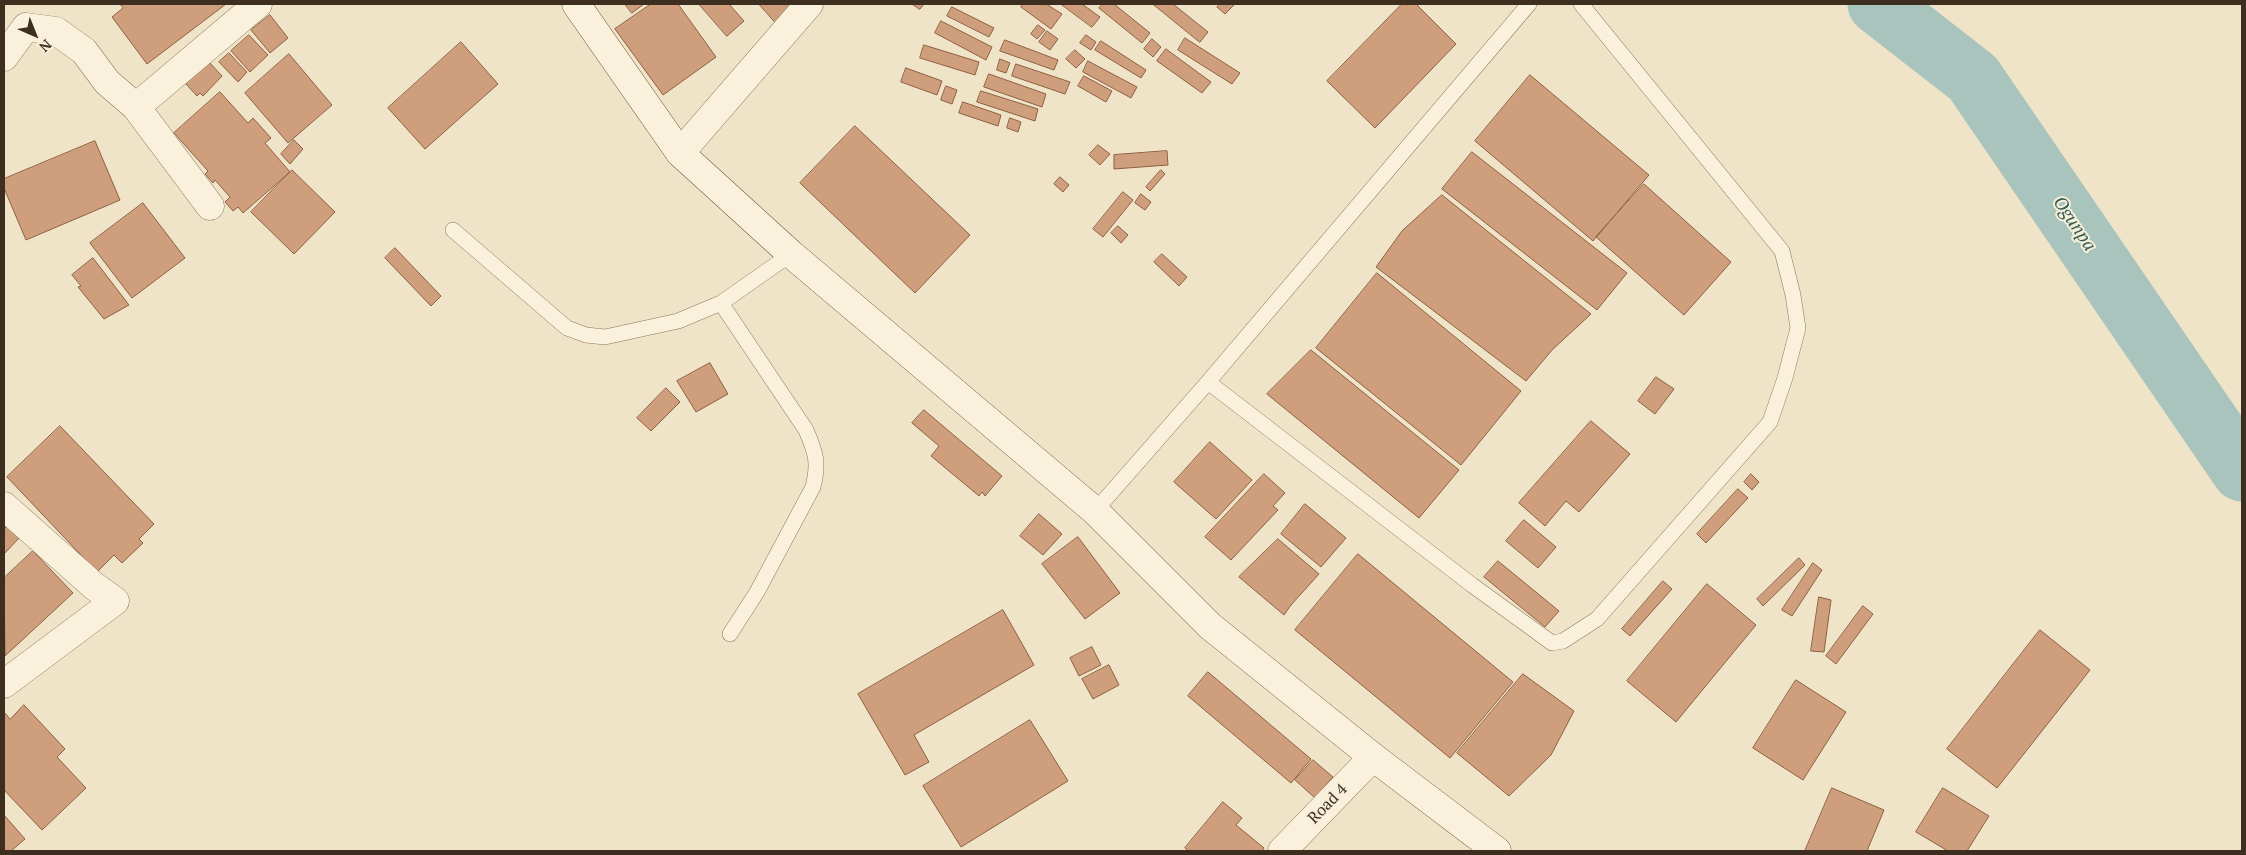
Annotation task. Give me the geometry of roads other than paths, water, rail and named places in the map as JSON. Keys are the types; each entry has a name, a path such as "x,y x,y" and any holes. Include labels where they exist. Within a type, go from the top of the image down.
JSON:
{"street":[{"path":"136,107 258,4"},
{"path":"576,4 680,153 791,254 1094,511 1210,626 1373,757 1497,851"},
{"path":"680,153 809,4"},
{"path":"4,57 26,27 56,31 84,52 107,82 136,107 210,206"},
{"path":"4,506 94,586 115,601 4,684"},
{"name":"Road 4","path":"1282,851 1373,757"}],"lane":[{"path":"1094,511 1208,382 1529,4"},
{"path":"1208,382 1472,585 1552,643 1563,641 1598,619 1770,422 1786,378 1798,328 1793,295 1782,251 1581,4"},
{"path":"453,230 567,328 586,335 605,337 678,322 721,303 791,254"},
{"path":"721,303 806,430 815,450 818,468 813,487 804,504 757,592 730,634"}],"waterway":[{"name":"Ogunpa","path":"1878,4 1973,78 2242,471"}]}
